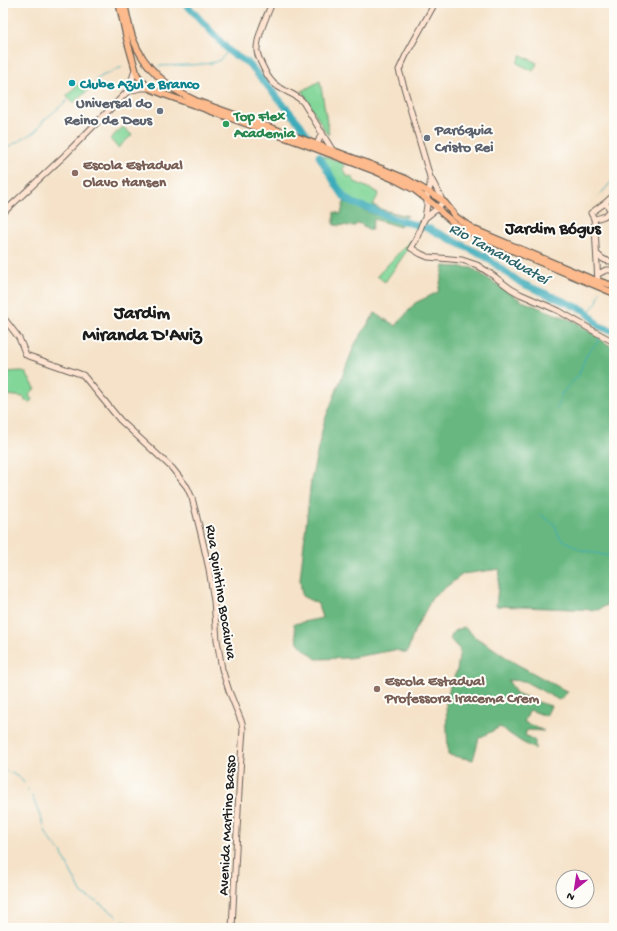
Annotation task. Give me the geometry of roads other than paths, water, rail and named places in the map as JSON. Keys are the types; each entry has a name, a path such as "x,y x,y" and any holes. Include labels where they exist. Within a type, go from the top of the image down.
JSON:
{"main road":[{"path":"119,3 135,69 140,79 151,89 375,170 406,185 427,199 460,228 598,283 614,286"},
{"path":"124,3 133,39 140,54 160,79 181,94 196,101 317,144 406,179 441,200 456,216 475,230 561,266 598,283 612,292"},
{"path":"135,69 136,65 139,63 148,65"},
{"path":"151,89 160,87 160,79"}],"street":[{"path":"272,3 258,44 258,54 263,68 272,82 300,98 333,151"},
{"path":"434,3 399,70 430,177 441,200 441,204 438,208 426,218 422,224 412,248 428,257 452,258 477,265 511,289 559,311 614,342"},
{"path":"3,213 64,156 127,92 135,69"},
{"path":"127,92 140,88 151,89"},
{"path":"317,144 322,132"},
{"path":"426,218 430,177"},
{"path":"598,283 595,227 594,219 591,213 614,195"},
{"path":"605,203 611,210 614,219"},
{"path":"594,219 605,216 614,205"},
{"path":"597,254 605,261 614,261"},
{"path":"598,274 606,270 614,270"},
{"name":"Rua Quintino Bocaiuva","path":"3,317 19,338 26,355 83,375 120,420 172,468 187,487 192,498 209,569 214,601 217,640 222,669 242,723"},
{"name":"Avenida Martino Basso","path":"232,928 243,734 242,723"}],"waterway":[{"name":"Rio Tamanduateí","path":"185,3 231,53 248,63 300,124 307,135"},
{"path":"159,66 215,62 220,60 229,50"},
{"path":"96,80 122,67"},
{"path":"3,150 36,131 44,120 67,101"},
{"name":"Rio Tamanduateí","path":"319,156 336,185 348,200 392,218 430,229 484,256 521,283 584,310 599,326 614,331"},
{"path":"599,196 614,179"},
{"path":"588,313 597,302 600,292"},
{"name":"Rio Tamanduateí","path":"602,333 606,329"},
{"path":"557,409 562,393 578,376 586,356 598,342 599,338"},
{"path":"540,514 555,525 560,538 581,550 614,557"},
{"path":"3,770 12,773 24,783"},
{"path":"32,796 44,826"},
{"path":"45,830 48,837 61,852 82,894 96,901 117,916"},
{"path":"123,920 135,927"}],"place":[{"name":"Clube Azul e Branco","path":"72,83"},
{"name":"Universal do Reino de Deus","path":"160,111"},
{"name":"Top Flex Academia","path":"226,124"},
{"name":"Paróquia Cristo Rei","path":"427,138"},
{"name":"Escola Estadual Olavo Hansen","path":"75,173"},
{"name":"Escola Estadual Professora Iracema Crem","path":"377,689"}],"district":[{"name":"Jardim Bógus","path":"553,227"},
{"name":"Jardim Miranda D'Aviz","path":"142,322"}]}
